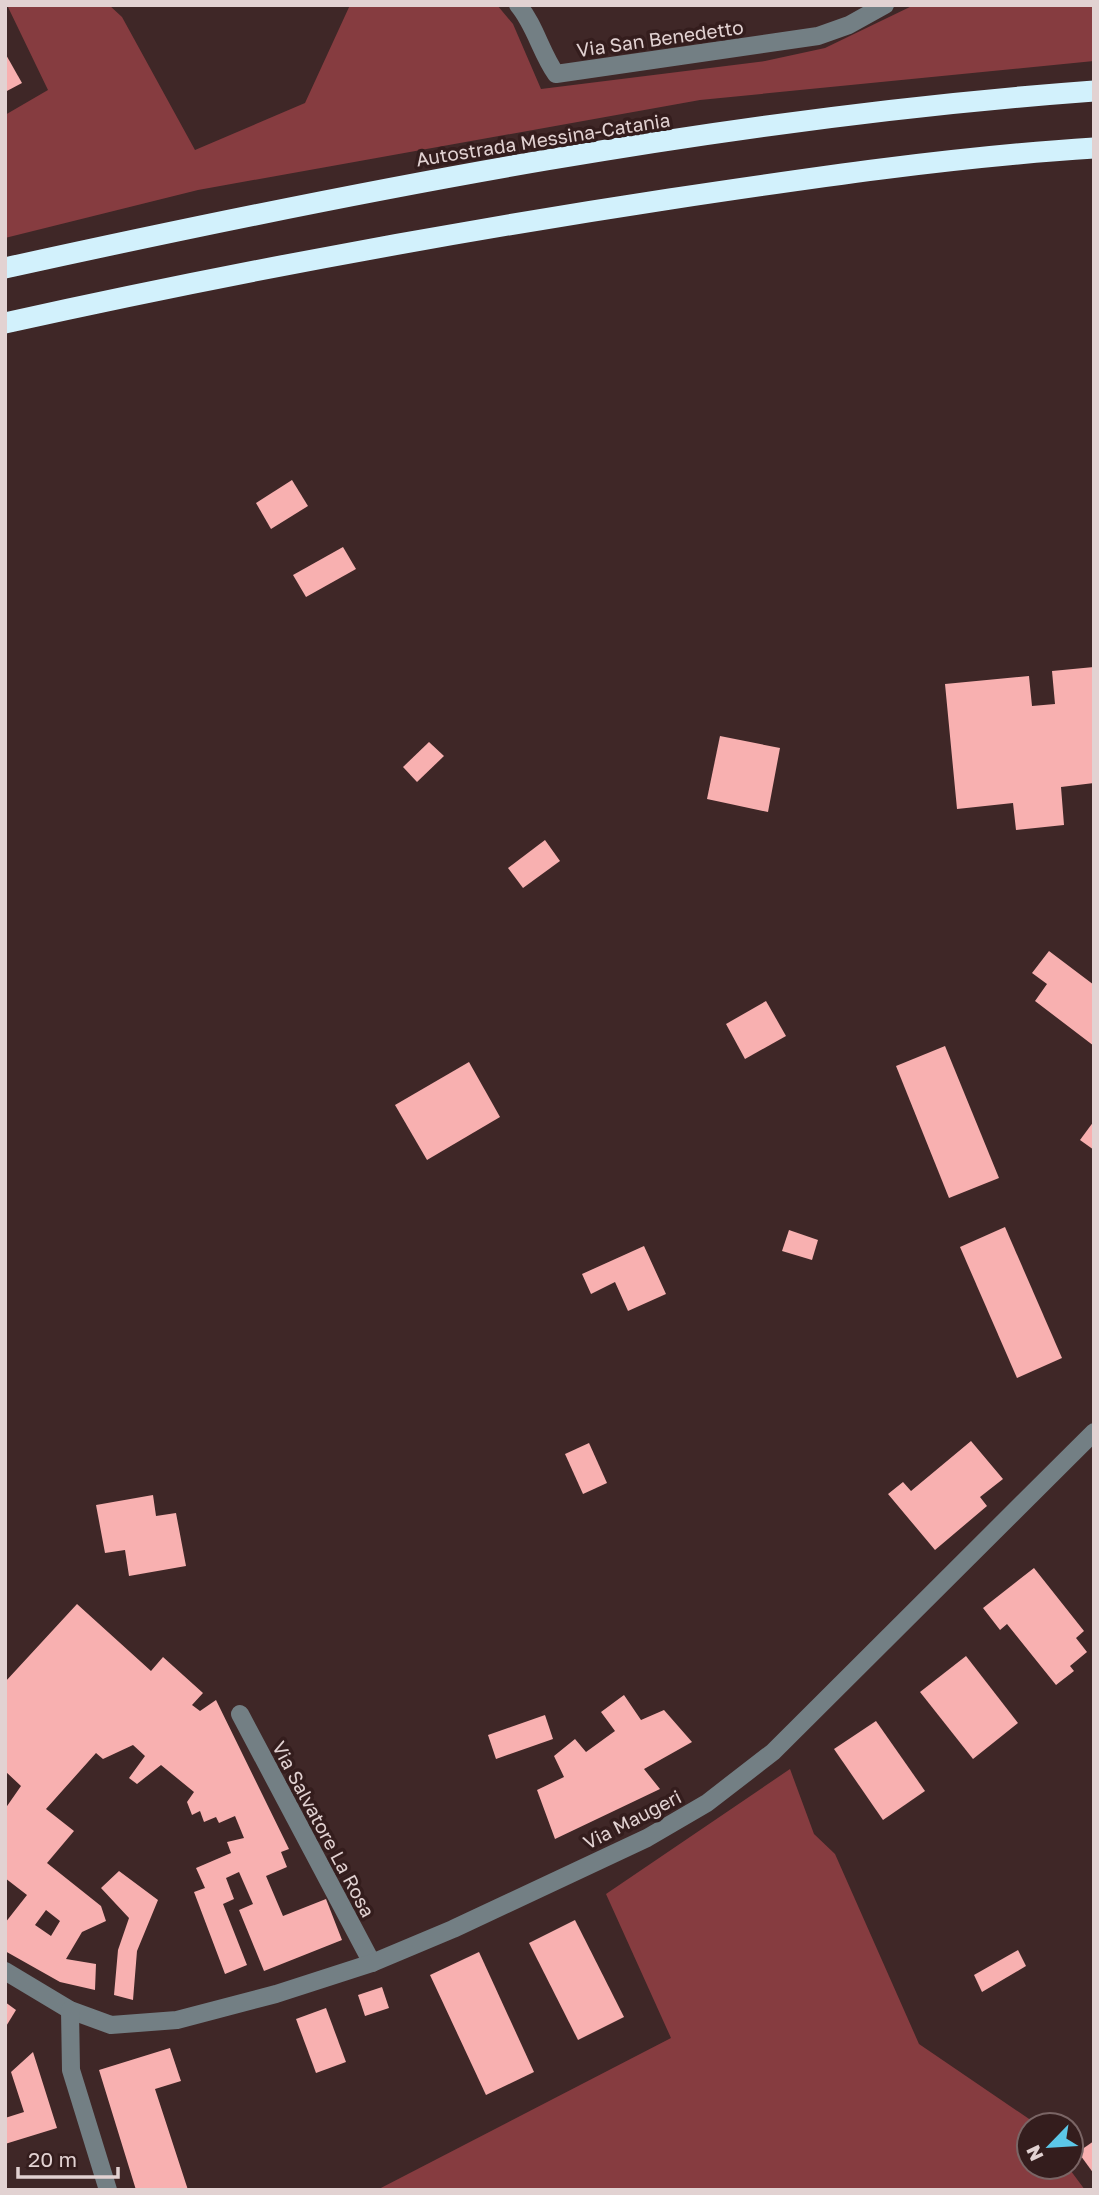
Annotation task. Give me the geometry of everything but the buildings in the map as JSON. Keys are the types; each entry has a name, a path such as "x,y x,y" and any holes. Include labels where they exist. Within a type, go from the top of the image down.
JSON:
{"highway":[{"name":"Autostrada Messina-Catania","path":"5,268 468,172 790,124 1094,91"},
{"path":"5,323 166,287 480,228 797,180 1094,148"}],"street":[{"name":"Via San Benedetto","path":"518,5 526,15 544,57 556,74 818,36 849,24 884,5"},
{"name":"Via Maugeri","path":"5,1971 70,2010 111,2025 177,2020 276,1994 372,1963 453,1929 647,1838 707,1803 773,1752 1094,1432"},
{"name":"Via Salvatore La Rosa","path":"240,1714 372,1963"},
{"path":"70,2010 71,2070 108,2190"}],"shaded area":[{"path":"7,5 109,5 122,17 195,150 305,103 350,5 497,5 513,24 541,89 765,61 825,48 914,5 1094,5 1094,61 700,100 198,190 5,238 5,115 48,90"},
{"path":"790,1769 814,1834 835,1854 919,2044 1017,2111 1015,2111 1015,2181 1078,2181 1085,2190 377,2190 671,2038 606,1894"}]}
